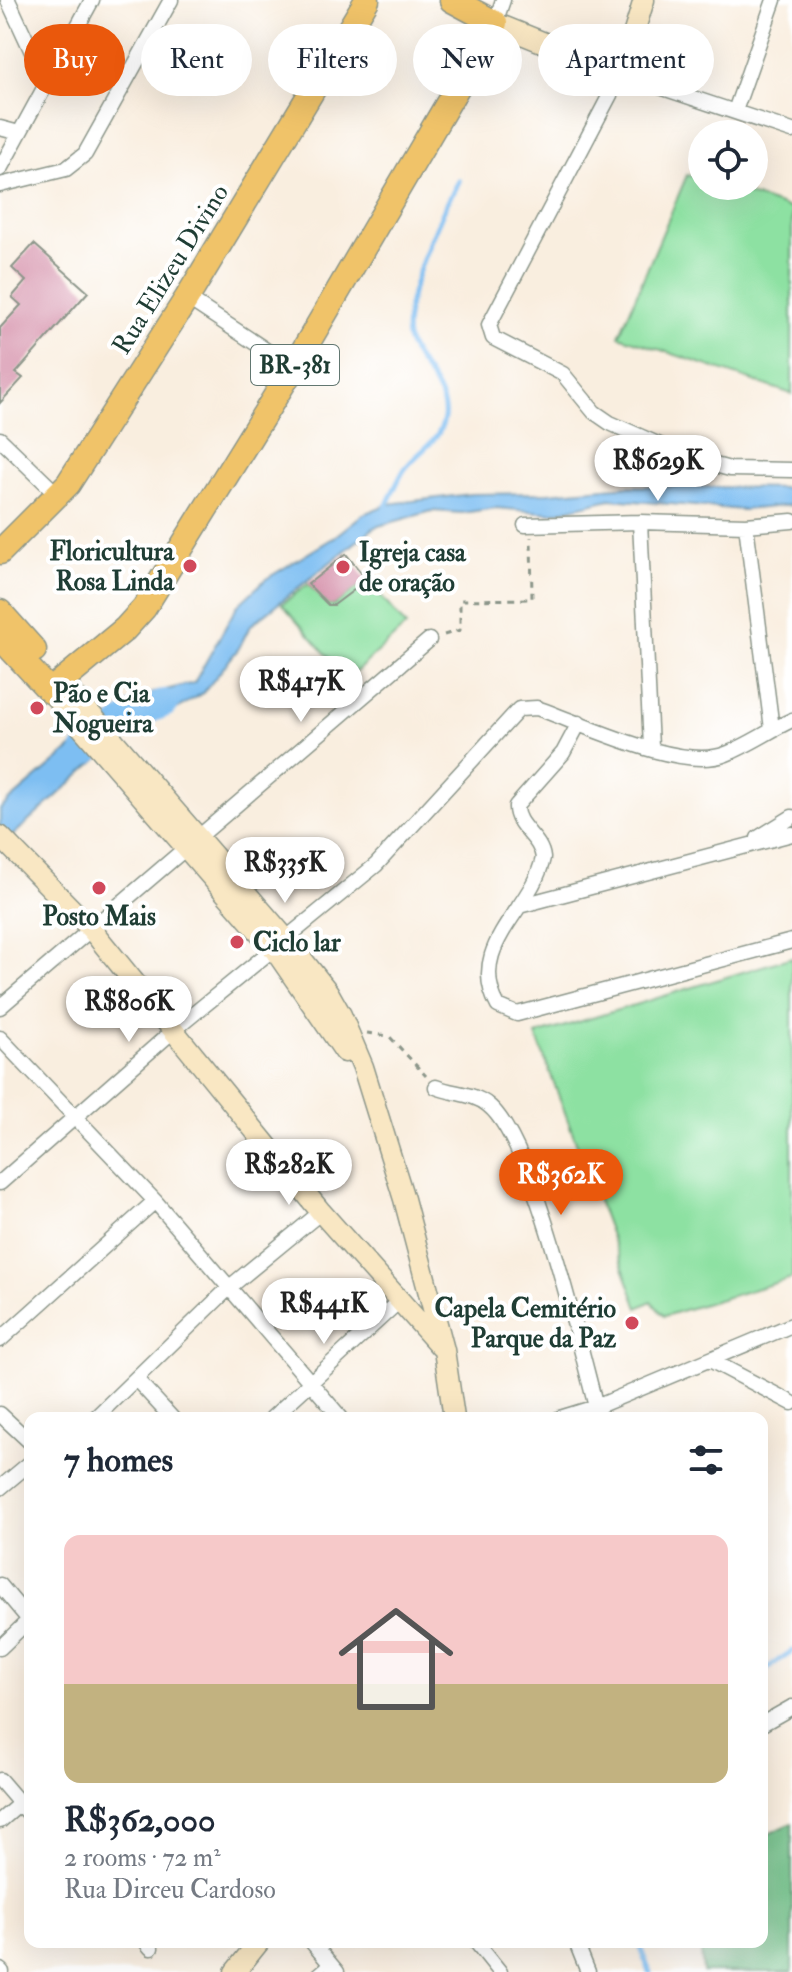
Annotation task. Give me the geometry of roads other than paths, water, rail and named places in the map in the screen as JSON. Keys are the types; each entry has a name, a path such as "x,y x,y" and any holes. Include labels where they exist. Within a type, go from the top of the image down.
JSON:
{"main road":[{"name":"Rua Elizeu Divino","path":"0,552 59,496 187,298 367,0"},
{"path":"452,0 499,11 538,31"},
{"path":"637,24 644,0"},
{"name":"BR-381","path":"56,686 144,608 293,368 499,11"},
{"path":"0,612 56,686 118,758 280,944 328,992 352,1040 373,1100 444,1350 453,1412"},
{"path":"0,637 56,686"},
{"path":"5,841 91,929 321,1212 444,1350"},
{"path":"280,944 373,1100"},
{"path":"235,1972 254,1948"}],"street":[{"path":"8,0 24,35"},
{"path":"78,24 92,0"},
{"path":"0,185 66,169 85,154 171,0"},
{"path":"735,111 774,0"},
{"path":"0,169 37,96"},
{"path":"609,96 489,320 493,338 563,374 594,412 610,423 689,458 730,469 792,470"},
{"path":"689,96 792,131"},
{"path":"0,128 19,133"},
{"path":"187,298 293,368"},
{"path":"0,439 59,496"},
{"path":"528,525 640,522 746,525 792,521"},
{"path":"640,522 651,747"},
{"path":"746,525 772,729"},
{"path":"0,1007 429,640"},
{"path":"0,1183 174,1030 376,865 454,784 513,713 531,707 684,757 710,758 726,754 792,720"},
{"path":"579,723 563,753 516,806 519,819 539,843 543,858 519,906 494,945 489,963 493,997 503,1010 517,1014 792,941"},
{"path":"746,845 792,817"},
{"path":"519,906 792,834"},
{"path":"0,1038 155,1201 231,1286 336,1412"},
{"path":"436,1087 489,1105 516,1141 557,1268 597,1412 792,1325"},
{"path":"0,1340 155,1201"},
{"path":"101,1412 231,1286 321,1212"},
{"path":"279,1412 399,1301"},
{"path":"710,1360 792,1403"},
{"path":"136,1379 166,1412"},
{"path":"0,1414 24,1436"},
{"path":"0,1488 24,1468"},
{"path":"0,1585 24,1613"},
{"path":"0,1648 24,1626"},
{"path":"768,1721 792,1707"},
{"path":"0,1780 24,1801"},
{"path":"0,1821 24,1806"},
{"path":"316,1948 328,1969"},
{"path":"481,1948 500,1972"},
{"path":"578,1948 588,1972"}],"water":[{"path":"627,486 792,488 792,505 743,510 610,499 552,513 496,508 462,513 432,511 375,527 250,626 239,648 204,692 175,710 156,710 136,727 127,715 153,693 194,683 237,606 266,579 333,538 363,514 388,504 471,494 548,493"},
{"path":"82,739 99,758 0,847 0,809"}],"waterway":[{"path":"385,509 404,470 442,427 444,408 441,398 412,351 406,327 423,261 459,181"},
{"path":"85,752 133,716 165,703"},
{"path":"768,1668 792,1651"},
{"path":"640,1948 650,1972"}],"place":[{"name":"Floricultura Rosa Linda","path":"190,566"},
{"name":"Igreja casa de oração","path":"343,567"},
{"name":"Pão e Cia Nogueira","path":"37,708"},
{"name":"Posto Mais","path":"99,888"},
{"name":"Ciclo lar","path":"237,942"},
{"name":"Capela Cemitério Parque da Paz","path":"632,1323"}]}
